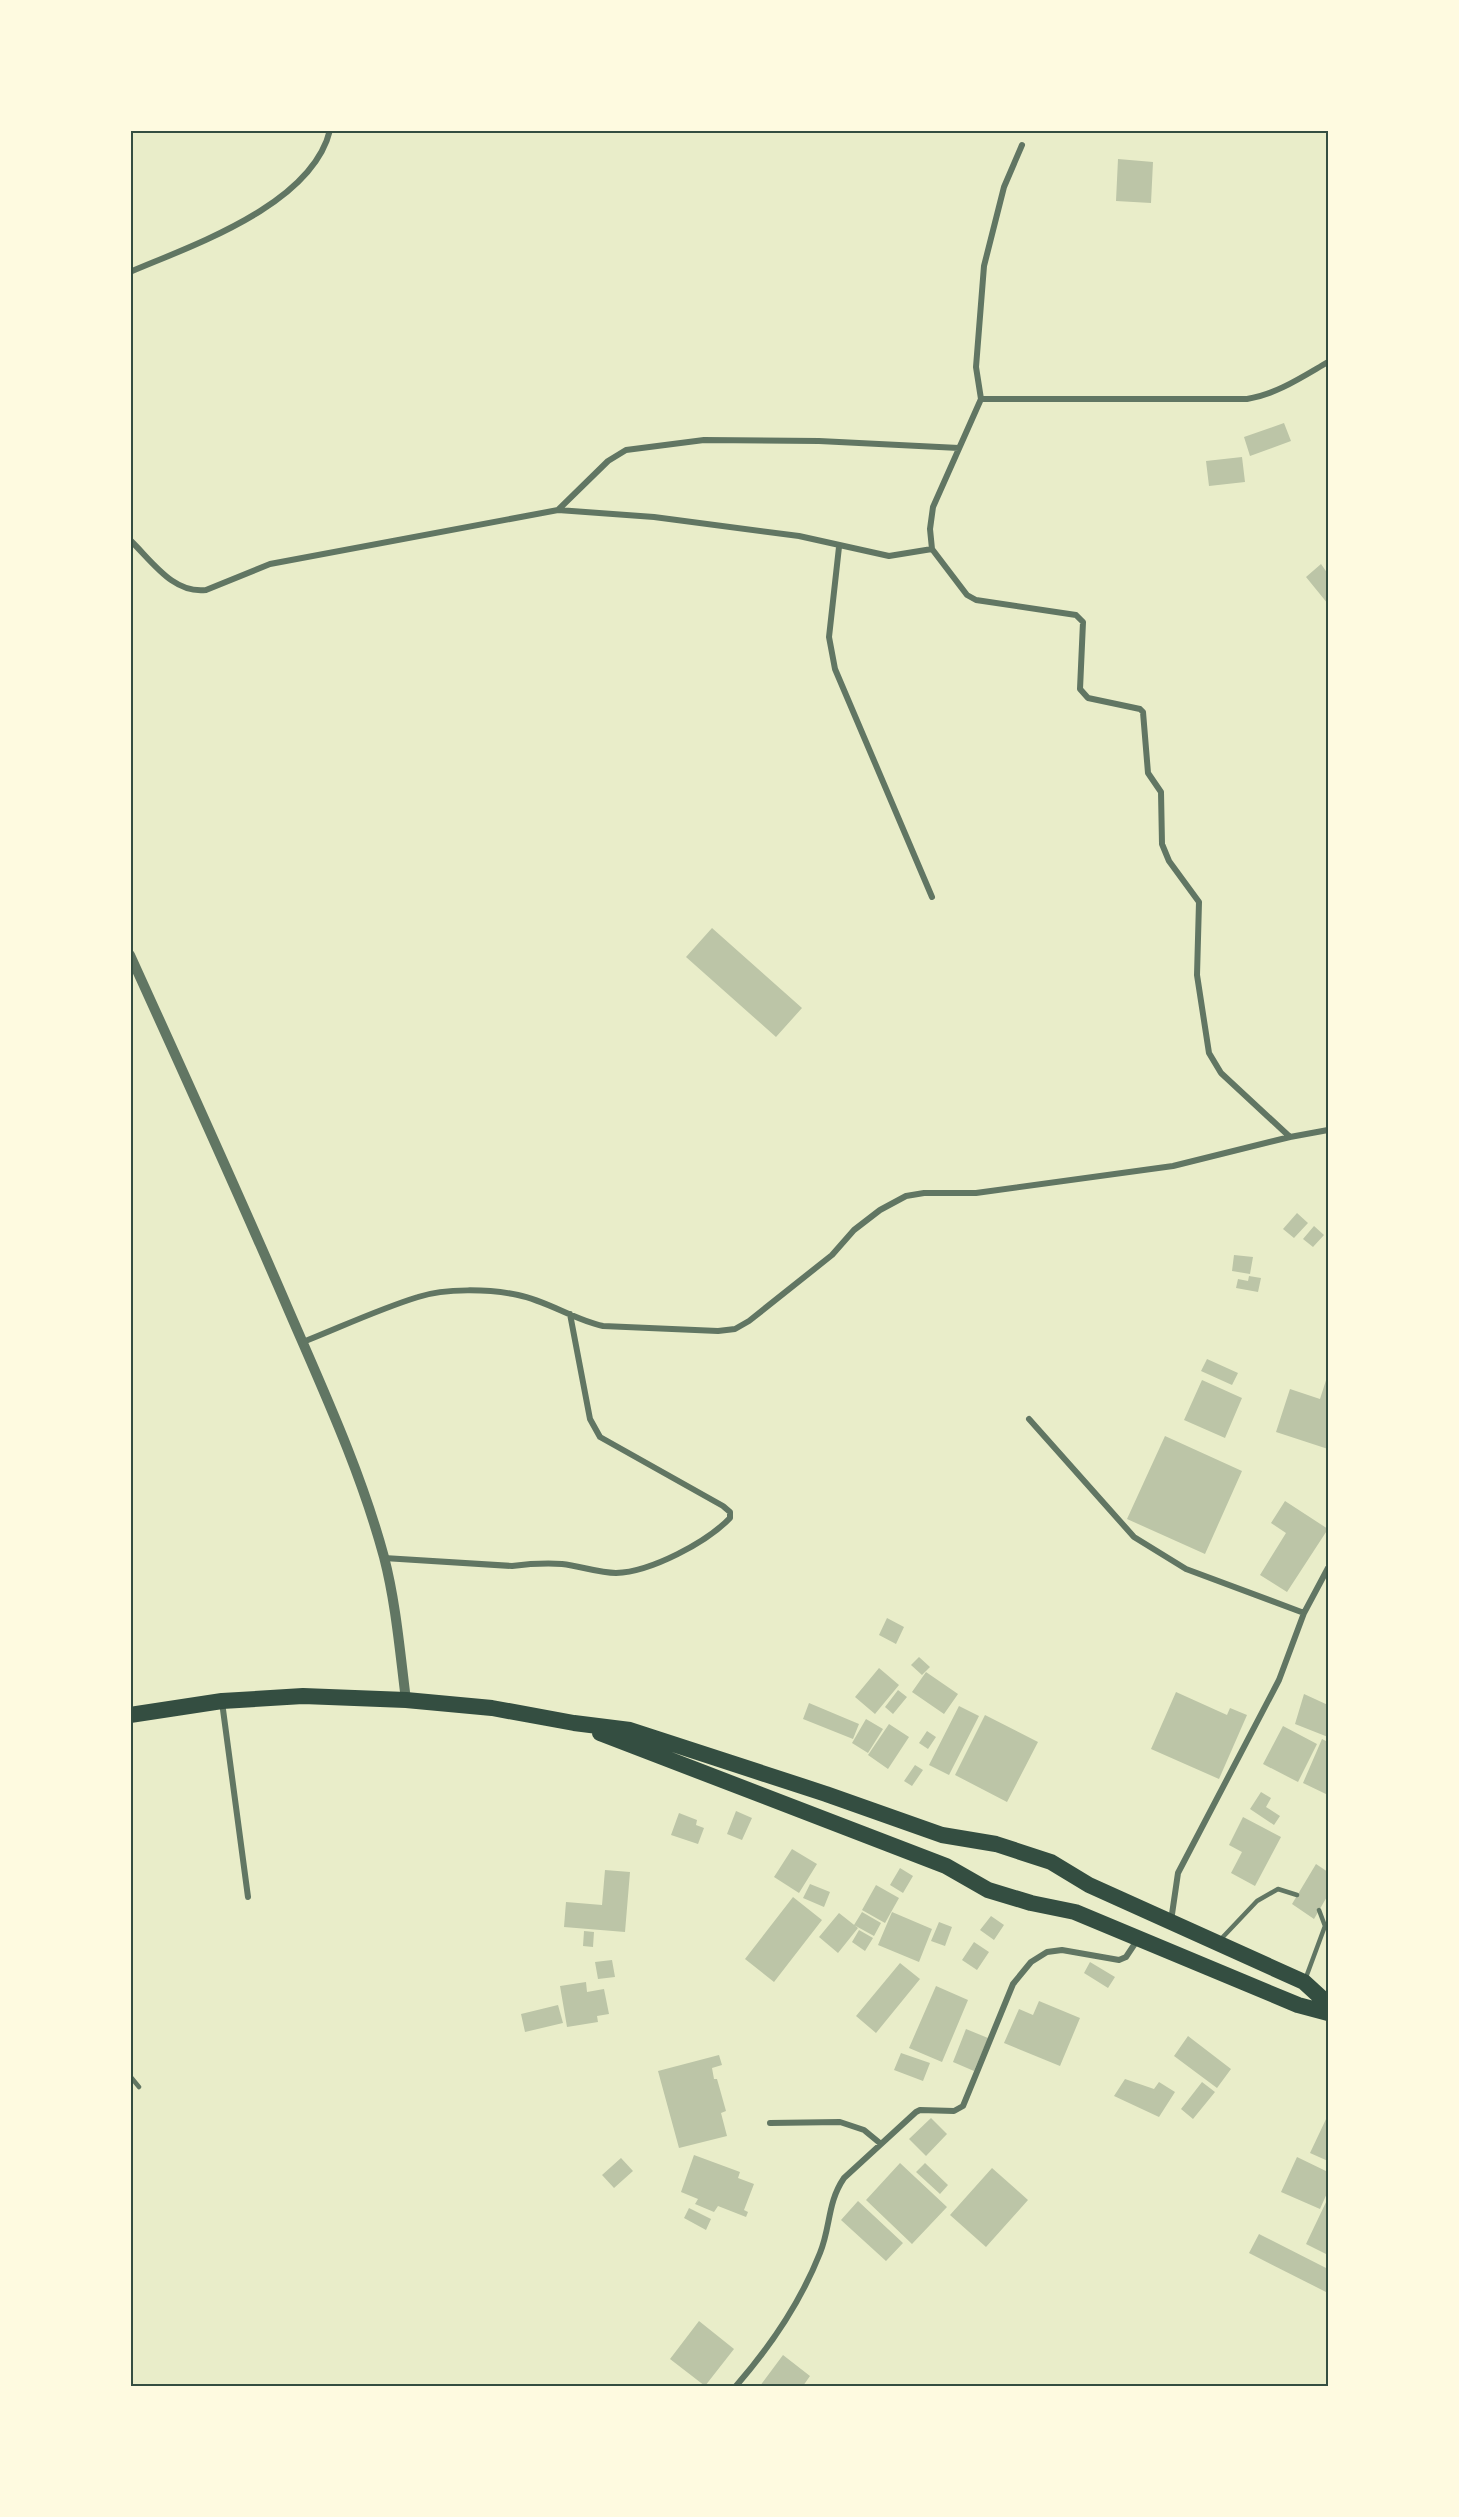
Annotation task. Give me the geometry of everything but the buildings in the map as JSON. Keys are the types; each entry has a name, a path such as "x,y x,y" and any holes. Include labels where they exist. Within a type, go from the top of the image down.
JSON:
{"highway":[{"path":"130,1715 222,1701 303,1696 406,1700 492,1708 574,1723 630,1730 826,1794 942,1835 996,1844 1051,1862 1089,1885 1304,1982 1329,2004"},
{"path":"574,1723 946,1866 988,1890 1031,1904 1075,1912 1298,2005 1329,2013"}],"street":[{"path":"130,272 234,227 282,197 307,172 327,143 330,130"},
{"path":"1022,145 1004,187 984,266 976,367 981,399 933,507 930,529 932,549 967,595 976,600 1076,615 1080,618 1083,622 1080,689 1083,694 1088,698 1140,709 1143,712 1148,773 1161,792 1162,843 1169,861 1198,902 1197,975 1209,1053 1221,1073 1290,1137"},
{"path":"981,399 1247,399 1281,389 1329,362"},
{"path":"558,510 608,461 626,450 704,440 819,441 959,448"},
{"path":"130,540 176,585 198,591 206,590 270,564 558,510 654,517 799,536 839,547 889,556 932,549"},
{"path":"839,547 829,637 835,669 932,897"},
{"path":"130,955 303,1342 364,1491 384,1558 396,1620 406,1700"},
{"path":"303,1342 420,1296 478,1290 520,1295 587,1323 603,1326 718,1331 735,1329 749,1321 832,1255 854,1230 880,1210 906,1196 924,1193 976,1193 1173,1167 1290,1137 1329,1130"},
{"path":"384,1558 512,1566 562,1564 617,1573 654,1564 693,1547 730,1518 730,1512 723,1506 600,1437 590,1419 570,1314"},
{"path":"1029,1419 1134,1537 1186,1569 1304,1613"},
{"path":"1170,1922 1178,1873 1279,1680 1304,1613 1329,1568"},
{"path":"222,1701 248,1897"},
{"path":"736,2386 763,2354 805,2286 821,2251 836,2190 844,2178 920,2110 954,2111 963,2106 1013,1984 1031,1962 1047,1952 1062,1950 1119,1960 1126,1957 1139,1939"},
{"path":"770,2123 840,2122 864,2130 881,2144"}],"lane":[{"path":"1216,1944 1257,1901 1278,1889 1297,1895"},
{"path":"1304,1982 1325,1926 1319,1910"},
{"path":"130,2076 139,2087"}]}
